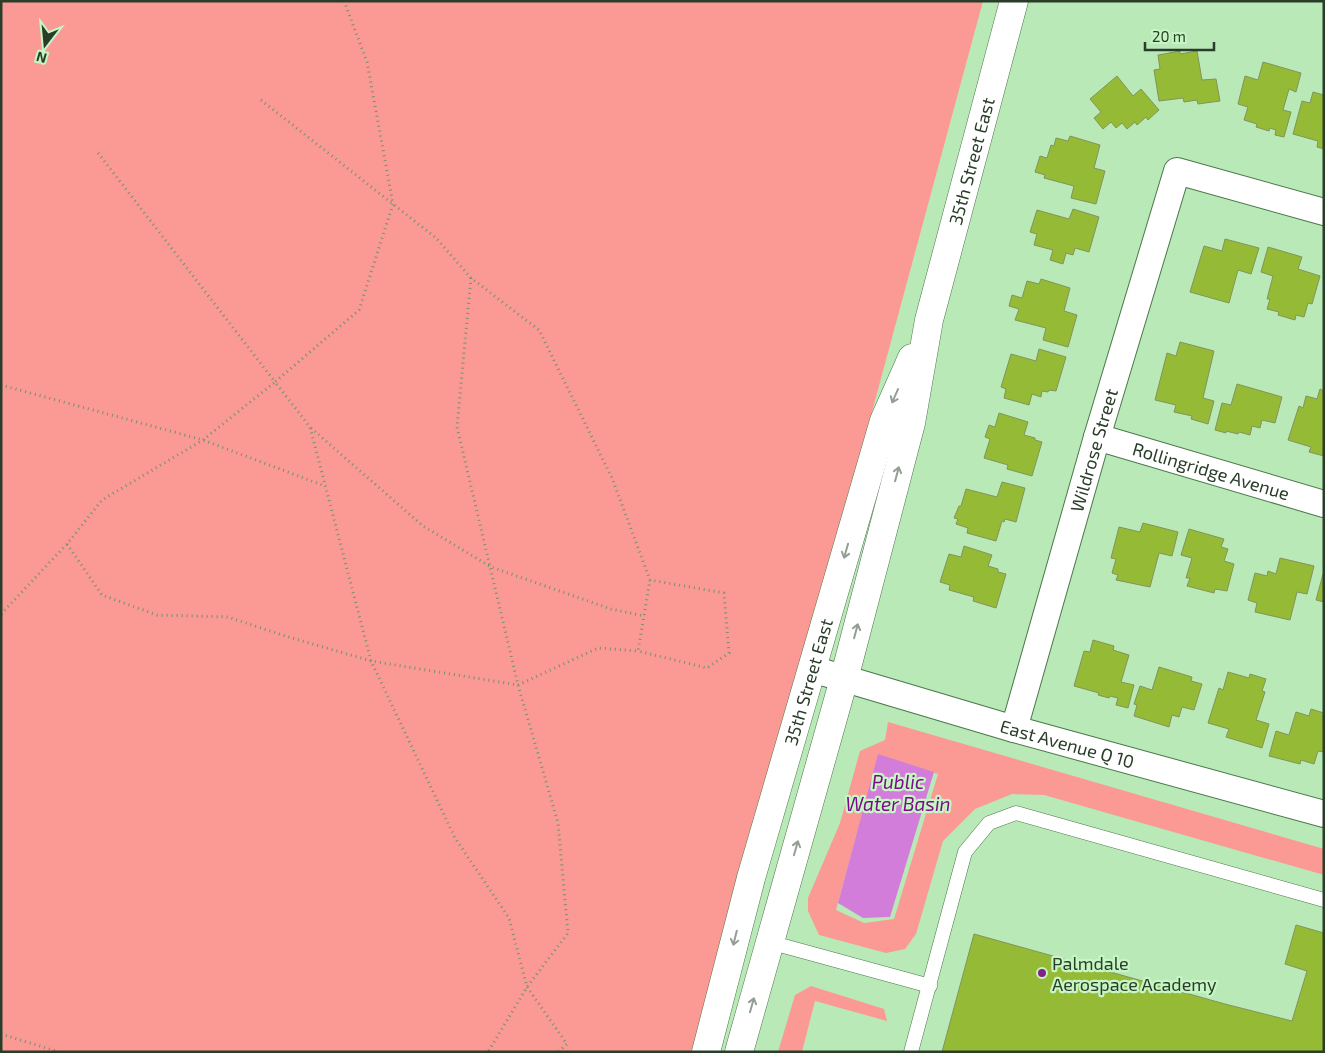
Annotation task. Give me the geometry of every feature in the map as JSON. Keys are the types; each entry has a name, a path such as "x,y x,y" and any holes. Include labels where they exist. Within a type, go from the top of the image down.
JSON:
{"street":[{"name":"35th Street East","path":"739,1052 844,678 911,423 929,320 1014,1"},
{"name":"Wildrose Street","path":"1014,729 1097,437 1177,171 1324,212"},
{"name":"35th Street East","path":"706,1052 751,878 884,421 929,320"},
{"name":"Rollingridge Avenue","path":"1097,437 1324,504"},
{"name":"East Avenue Q 10","path":"812,669 1014,729 1324,814"},
{"path":"769,942 757,935 754,924 791,781 786,756"}],"lane":[{"path":"911,1052 965,852 989,823 1016,812 1324,900"},
{"path":"769,942 930,986"}],"path":[{"path":"1,614 66,544 102,500 204,440 359,310 393,204 367,62 344,1"},
{"path":"261,100 436,238 470,278 539,330 612,478 650,580 638,651"},
{"path":"98,153 310,427 423,526 491,568 611,609 644,616"},
{"path":"470,278 457,427 518,685 558,823 568,933 527,987 488,1052"},
{"path":"1,385 204,440 326,486"},
{"path":"310,427 371,661 455,838 509,918 527,987 567,1044 558,1052"},
{"path":"66,544 102,595 157,615 228,617 371,661 518,685 598,648 638,651 707,668 728,654 724,594 650,580"},
{"path":"1,1034 59,1052"}],"shaded area":[{"path":"1,1 983,1 699,1052 1,1052"},
{"path":"888,722 1324,849 1324,875 1044,795 1012,794 975,809 943,841 916,934 905,949 886,953 819,935 808,911 808,898 840,823 860,751 885,740","holes":["878,756 938,774 894,919 864,923 836,910"]},
{"path":"811,986 884,1009 887,1021 815,1001 802,1052 778,1052 795,995"}],"water":[{"name":"Public Water Basin","path":"878,754 934,772 890,917 863,918 838,903"}],"building":[{"path":"1180,51 1180,54 1197,51 1202,80 1216,79 1220,101 1198,104 1197,100 1184,102 1183,98 1159,101 1154,70 1160,69 1158,55"},
{"path":"1263,62 1301,73 1296,92 1289,89 1283,110 1291,112 1284,137 1275,135 1276,130 1270,128 1269,131 1256,127 1257,124 1244,120 1248,107 1238,104 1245,76 1258,80"},
{"path":"1117,76 1133,96 1141,89 1159,110 1148,120 1146,117 1137,125 1135,122 1127,129 1122,123 1116,128 1111,122 1103,129 1094,118 1101,112 1090,99"},
{"path":"1313,92 1324,95 1324,149 1317,147 1318,141 1293,134 1302,101 1310,103"},
{"path":"1070,136 1100,145 1094,168 1105,171 1096,204 1071,198 1074,186 1044,178 1045,175 1035,172 1040,156 1047,158 1051,145 1054,146 1056,138 1068,141"},
{"path":"1073,209 1099,217 1089,252 1075,248 1073,255 1066,253 1063,264 1050,260 1053,250 1034,245 1037,234 1030,232 1037,210 1069,219"},
{"path":"1225,239 1259,248 1251,274 1238,270 1229,303 1190,292 1204,246 1222,251"},
{"path":"1268,247 1302,257 1298,269 1320,276 1312,304 1308,303 1304,317 1296,315 1295,320 1278,315 1279,312 1267,309 1270,299 1267,299 1273,276 1261,272"},
{"path":"1041,279 1070,288 1064,311 1077,315 1068,347 1043,340 1046,328 1015,320 1019,309 1009,306 1012,295 1022,298 1027,281 1039,284"},
{"path":"1180,342 1214,351 1203,398 1214,401 1208,424 1191,419 1192,416 1174,412 1176,405 1155,400 1167,353 1176,356"},
{"path":"1039,349 1066,357 1056,391 1042,391 1041,397 1032,394 1029,405 1004,398 1006,389 1001,387 1011,354 1036,361"},
{"path":"1237,384 1282,397 1275,423 1262,420 1260,428 1252,426 1250,435 1215,430 1222,403 1231,405"},
{"path":"1320,389 1324,391 1324,456 1309,452 1311,447 1288,440 1299,406 1303,408 1306,396 1317,399"},
{"path":"999,413 1028,422 1024,435 1042,442 1032,476 1007,469 1008,465 984,458 990,439 985,437 989,425 995,427"},
{"path":"1002,482 1025,488 1016,522 1005,519 1004,522 1002,521 996,541 967,533 968,528 956,524 958,519 954,518 959,506 961,506 966,489 997,497"},
{"path":"1143,523 1178,532 1172,556 1159,553 1150,587 1116,580 1118,575 1112,573 1116,559 1111,558 1119,527 1140,532"},
{"path":"1189,529 1224,539 1221,547 1228,549 1224,561 1234,564 1227,591 1215,589 1214,593 1187,586 1190,578 1186,578 1192,558 1181,555"},
{"path":"964,546 992,555 988,566 1006,574 996,608 973,601 974,597 949,590 950,585 940,582 949,554 961,557"},
{"path":"1280,558 1314,566 1307,594 1297,592 1290,620 1255,612 1257,603 1248,600 1255,573 1267,576 1268,571 1276,574"},
{"path":"1324,574 1324,602 1316,600"},
{"path":"1093,640 1114,646 1113,650 1129,655 1121,682 1134,685 1128,708 1116,705 1118,698 1098,695 1099,693 1074,686 1084,651 1090,652"},
{"path":"1159,667 1192,677 1191,681 1202,684 1194,710 1182,707 1179,717 1172,715 1169,727 1134,716 1137,705 1134,704 1140,686 1152,690"},
{"path":"1228,672 1249,678 1250,674 1266,679 1262,691 1265,692 1256,720 1269,724 1262,748 1226,737 1229,729 1208,723 1219,688 1223,690"},
{"path":"1311,709 1324,713 1322,720 1324,721 1324,752 1318,751 1314,764 1301,760 1300,764 1269,756 1276,731 1289,735 1296,712 1309,716"},
{"name":"Palmdale Aerospace Academy","path":"1296,925 1324,933 1324,1052 942,1052 974,934 1292,1021 1307,971 1285,964"}],"place":[{"name":"Palmdale Aerospace Academy","path":"1042,973"}]}
